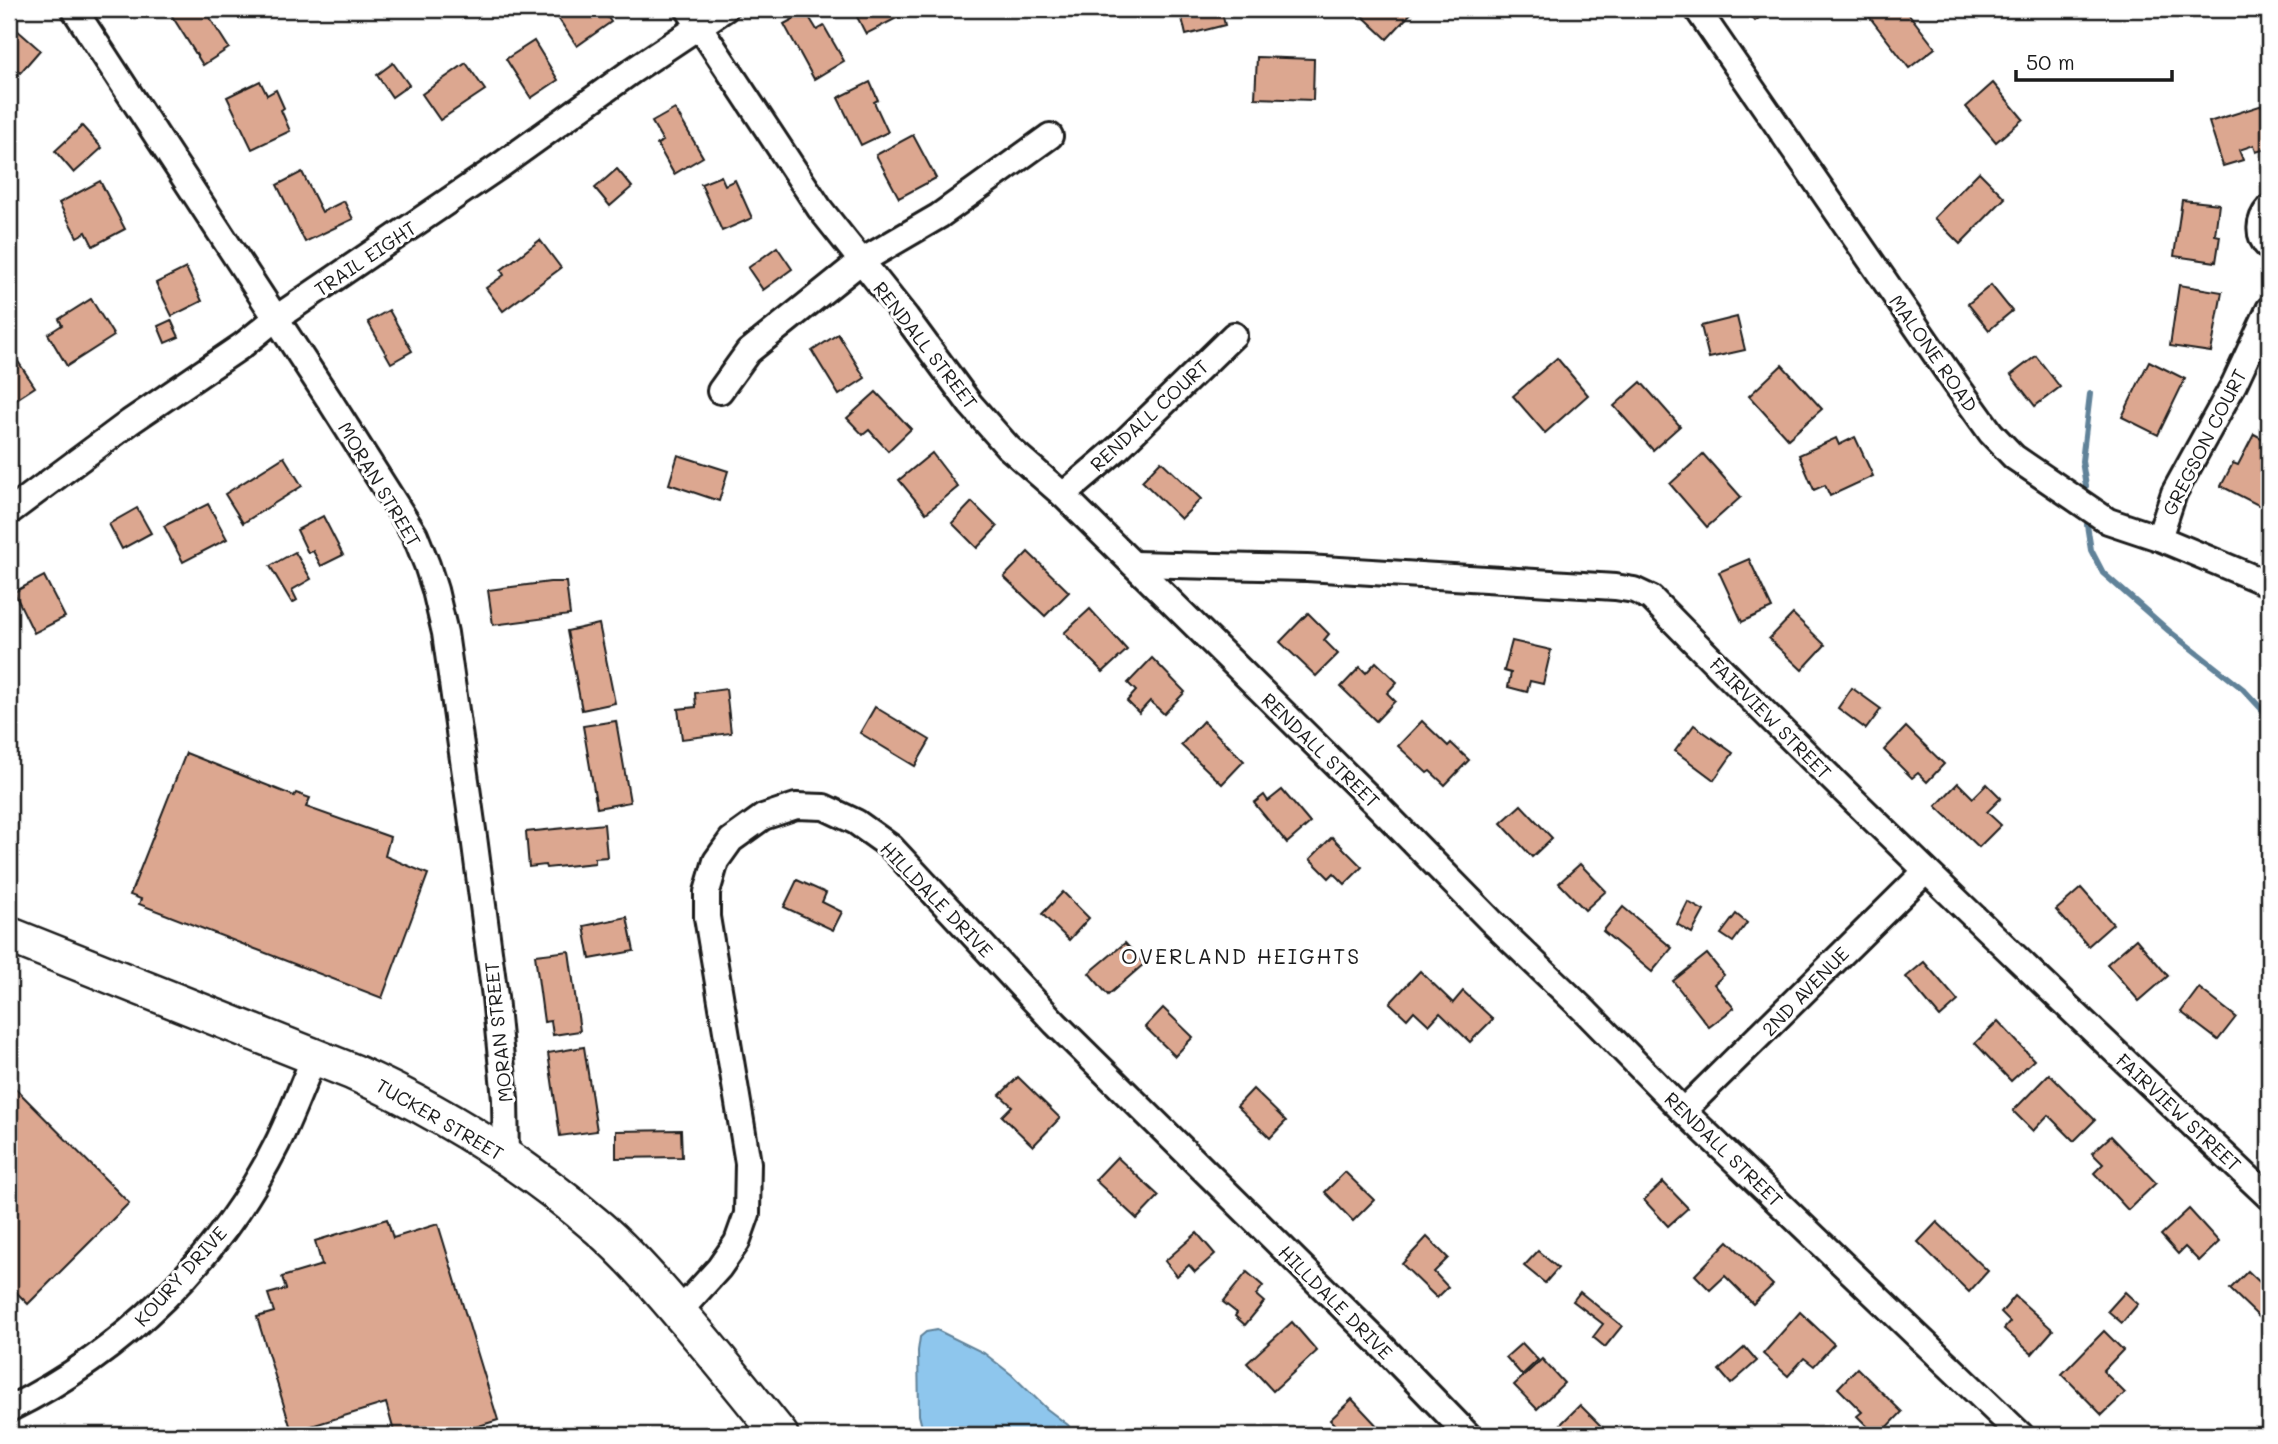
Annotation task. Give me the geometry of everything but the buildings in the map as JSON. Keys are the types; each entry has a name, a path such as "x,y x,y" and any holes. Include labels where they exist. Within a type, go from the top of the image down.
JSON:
{"street":[{"name":"MORAN STREET","path":"74,9 415,535 435,590 446,644 495,997 505,1099 506,1156"},
{"name":"TRAIL EIGHT","path":"9,512 130,422 243,345 275,319 501,166 632,71 694,18 725,9"},
{"name":"MALONE ROAD","path":"1697,9 1787,143 1991,433 2014,457 2030,471 2108,521 2159,538 2269,584"},
{"name":"RENDALL STREET","path":"694,18 820,209 906,317 970,404 1008,447 1063,495 1378,806 1490,921 2021,1435"},
{"path":"720,391 748,352 860,262 939,216 1050,136"},
{"path":"2269,208 2263,215 2259,229 2263,242 2269,248"},
{"name":"GREGSON COURT","path":"2159,538 2174,493 2234,384 2269,309"},
{"name":"RENDALL COURT","path":"1063,495 1118,448 1234,335"},
{"name":"FAIRVIEW STREET","path":"1133,564 1307,569 1634,590 1651,598 1746,695 2048,989 2269,1197"},
{"name":"HILLDALE DRIVE","path":"679,1312 719,1268 737,1242 747,1214 748,1163 707,917 707,892 716,861 731,840 764,817 796,806 824,807 856,822 891,847 1055,1023 1376,1340 1468,1435"},
{"name":"2ND AVENUE","path":"1684,1111 1926,870"},
{"name":"TUCKER STREET","path":"9,935 315,1056 403,1095 506,1156 541,1180 600,1229 647,1275 742,1386 779,1435"},
{"name":"KOURY DRIVE","path":"9,1409 37,1395 126,1335 162,1301 209,1249 250,1193 278,1143 315,1056"}],"water":[{"path":"937,1330 984,1353 1068,1425 1075,1435 924,1435 919,1415 918,1351 920,1337 926,1332"}],"waterway":[{"path":"2086,486 2082,461 2090,394"},
{"path":"2087,525 2091,550 2103,573 2169,631 2243,689 2269,717"}],"district":[{"name":"OVERLAND HEIGHTS","path":"1241,955"}]}
